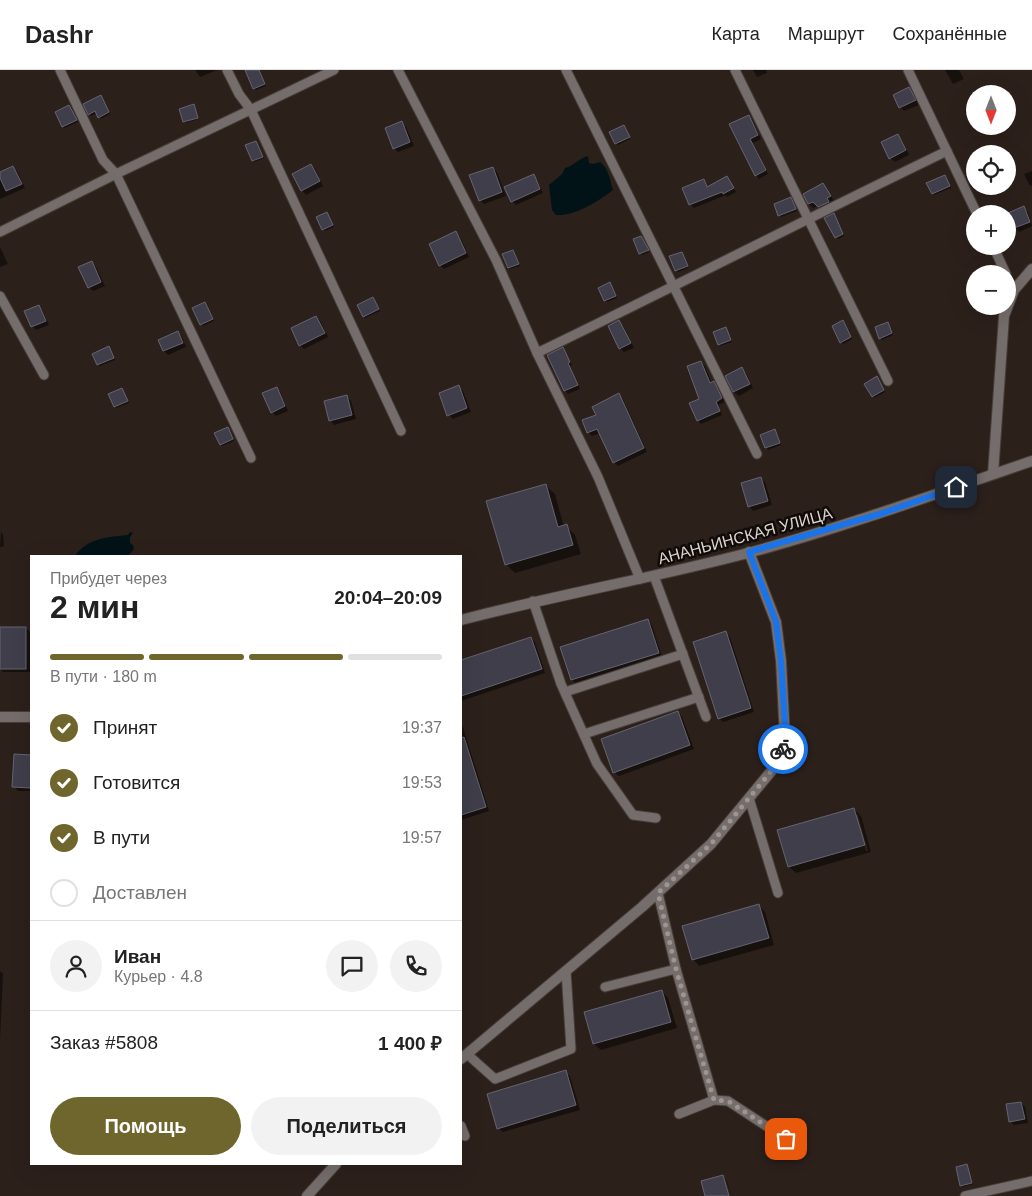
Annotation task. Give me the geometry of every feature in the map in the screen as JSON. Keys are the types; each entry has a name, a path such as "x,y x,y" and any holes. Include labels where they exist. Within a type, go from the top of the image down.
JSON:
{"street":[{"path":"1016,288 1032,269"},
{"path":"993,474 1004,315"},
{"name":"АНАНЬИНСКАЯ УЛИЦА","path":"462,620 533,601 654,576 749,552 883,513 1032,461"},
{"path":"464,1056 658,893 711,844 778,763 786,739 781,661 776,622 749,552"},
{"path":"0,717 30,717"},
{"path":"307,1196 335,1165"}],"lane":[{"path":"60,70 103,160 116,174 251,458"},
{"path":"227,70 239,94 251,110 401,431"},
{"path":"0,232 116,174 334,70"},
{"path":"398,70 496,260 537,353 598,477 640,579"},
{"path":"566,70 757,454"},
{"path":"735,70 888,380"},
{"path":"908,70 973,205"},
{"path":"537,353 673,288 807,218 947,151"},
{"path":"0,296 44,375"},
{"path":"654,576 706,718"},
{"path":"533,601 564,692 598,764 633,815 656,818"},
{"path":"564,692 683,654"},
{"path":"584,734 699,697"},
{"path":"749,798 778,893"},
{"path":"658,893 676,969 714,1100"},
{"path":"605,987 676,969"},
{"path":"464,1056 495,1079 571,1049 566,971"},
{"path":"679,1114 714,1100 728,1101 786,1139"},
{"path":"462,1128 465,1136"},
{"path":"965,1196 1032,1181"}],"shaded area":[{"path":"588,156 589,163 600,162 605,168 613,190 579,211 556,215 552,210 549,185 562,174 565,168"},
{"path":"130,532 133,533 130,537 130,543 134,549 129,555 76,555 92,542 128,535"}],"building":[{"path":"245,70 259,70 265,84 253,89"},
{"path":"909,87 916,100 899,108 893,95"},
{"path":"101,95 109,112 98,118 95,111 88,115 83,104"},
{"path":"194,104 198,118 183,122 179,109"},
{"path":"69,105 77,120 62,127 55,112"},
{"path":"749,115 758,135 750,139 766,170 755,176 729,124"},
{"path":"402,121 410,142 393,149 385,128"},
{"path":"624,125 630,137 615,144 609,132"},
{"path":"898,134 906,150 889,159 881,142"},
{"path":"256,141 263,157 252,161 245,145"},
{"path":"311,164 320,181 301,191 292,174"},
{"path":"13,166 22,184 6,191 0,178 0,172"},
{"path":"493,167 502,192 479,201 469,175"},
{"path":"534,174 540,189 511,202 504,187"},
{"path":"945,175 950,186 932,194 926,183"},
{"path":"727,176 734,188 723,194 722,192 689,205 682,188 704,179 707,187"},
{"path":"823,183 831,196 827,198 829,202 818,207 813,202 808,204 803,194"},
{"path":"791,197 796,209 778,216 774,204"},
{"path":"1024,206 1030,222 1016,227 1016,210"},
{"path":"327,212 333,225 322,230 316,217"},
{"path":"834,213 843,234 835,238 824,218"},
{"path":"456,231 466,253 439,266 429,244"},
{"path":"641,236 649,250 639,254 633,239"},
{"path":"513,250 519,264 508,268 502,254"},
{"path":"682,252 688,266 675,271 669,256"},
{"path":"92,261 101,282 88,288 78,267"},
{"path":"610,282 616,296 604,301 598,288"},
{"path":"373,297 379,309 363,317 357,305"},
{"path":"205,302 213,319 200,325 192,308"},
{"path":"39,305 46,321 31,327 24,311"},
{"path":"316,316 325,333 299,346 291,328"},
{"path":"619,320 631,343 619,349 608,326"},
{"path":"843,320 851,337 840,343 832,326"},
{"path":"888,322 892,333 879,339 875,327"},
{"path":"726,327 731,340 718,345 713,332"},
{"path":"178,331 183,343 163,351 158,340"},
{"path":"109,346 114,358 97,365 92,354"},
{"path":"563,347 578,385 564,391 547,355"},
{"path":"701,361 710,383 714,381 722,398 716,402 720,411 697,421 689,403 699,399 687,366"},
{"path":"742,367 750,384 733,392 725,376"},
{"path":"877,376 884,390 872,397 864,384"},
{"path":"459,385 467,408 447,416 439,393"},
{"path":"277,387 285,406 271,413 262,393"},
{"path":"122,388 128,401 114,407 108,394"},
{"path":"619,393 644,448 613,463 597,429 587,433 582,420 596,415 592,407"},
{"path":"347,395 352,415 329,421 324,401"},
{"path":"228,427 233,439 220,445 214,433"},
{"path":"775,429 780,443 765,448 760,435"},
{"path":"761,477 768,501 748,507 741,483"},
{"path":"546,484 558,527 567,524 573,545 505,565 486,501"},
{"path":"648,619 659,653 571,680 560,647"},
{"path":"0,627 26,627 26,669 0,669"},
{"path":"726,631 751,708 718,719 693,642"},
{"path":"531,637 542,669 462,696 462,660"},
{"path":"678,711 690,745 613,773 601,739"},
{"path":"464,737 486,807 462,815 462,738"},
{"path":"14,754 30,755 30,788 12,787"},
{"path":"854,808 865,845 788,867 777,830"},
{"path":"759,904 769,938 692,960 682,926"},
{"path":"662,990 671,1022 593,1044 584,1012"},
{"path":"566,1070 576,1105 497,1129 487,1094"},
{"path":"1021,1102 1025,1119 1009,1122 1006,1104"},
{"path":"967,1164 972,1183 960,1186 956,1167"},
{"path":"723,1175 729,1196 705,1196 701,1181"}],"way so far":[{"path":"783,749 778,763 711,844 658,893 676,969 714,1100 728,1101 786,1139"}],"route":[{"path":"783,749 786,739 781,661 776,622 749,552 883,513 956,487"}]}
